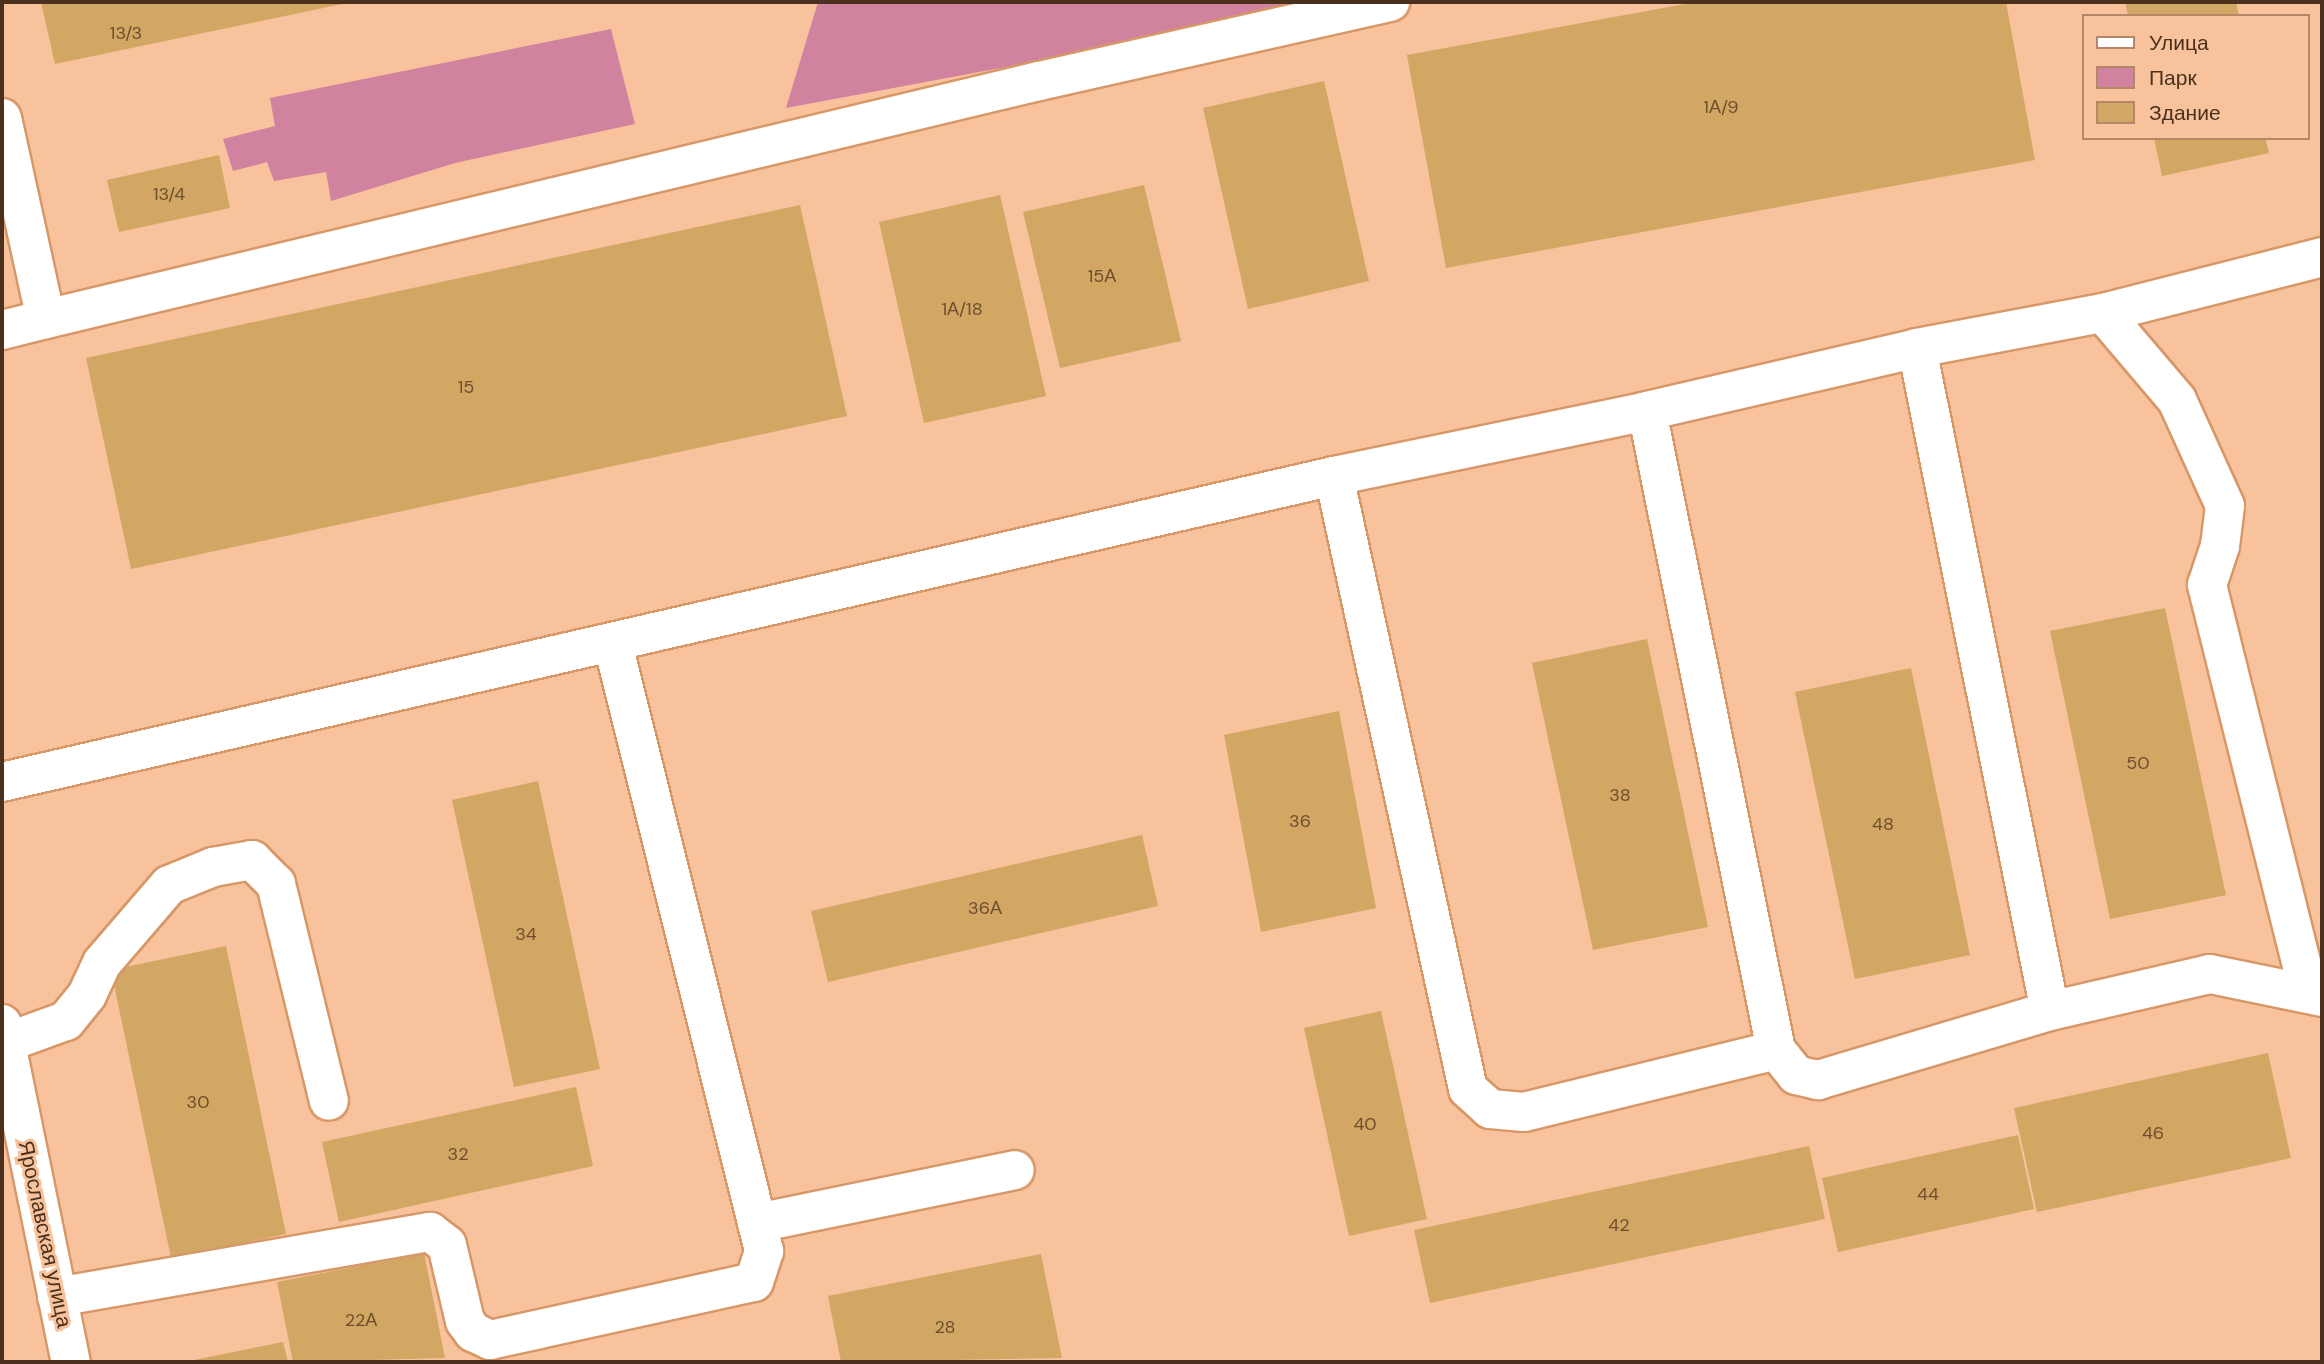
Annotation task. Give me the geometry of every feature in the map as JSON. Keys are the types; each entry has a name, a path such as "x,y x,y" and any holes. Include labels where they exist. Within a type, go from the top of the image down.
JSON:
{"street":[{"path":"2,330 1025,84 1390,2"},
{"path":"2,118 46,319"},
{"path":"2,782 613,645 1334,476 1647,411 1917,348 2103,313 2322,257"},
{"path":"1647,411 1776,1051 1796,1075 1818,1080 2050,1011 2210,974 2315,994 2207,585 2220,546 2225,506 2177,400 2103,313"},
{"path":"1917,348 2050,1011"},
{"path":"1334,476 1468,1089 1490,1109 1524,1112 1776,1051"},
{"path":"57,1297 430,1232 447,1245 465,1321 473,1332 490,1340 754,1282 764,1251 613,645"},
{"path":"3,1037 66,1021 87,995 102,963 169,885 213,867 252,860 276,884 329,1101"},
{"name":"Ярославская улица","path":"3,1037 71,1362"},
{"path":"757,1223 1015,1170"}],"green space":[{"path":"818,2 1320,2 1182,34 786,108"},
{"path":"611,29 635,124 455,163 331,201 326,172 274,181 267,162 233,171 223,139 275,126 270,98"}],"building":[{"path":"41,2 347,2 347,3 55,64"},
{"path":"1696,2 2006,2 2035,160 1446,268 1407,55"},
{"path":"2125,2 2236,2 2239,14 2128,14"},
{"path":"1324,81 1369,281 1248,309 1203,108"},
{"path":"2154,140 2266,140 2269,153 2162,176"},
{"path":"219,155 230,208 119,232 107,180"},
{"path":"1144,185 1181,341 1060,368 1023,212"},
{"path":"1000,195 1046,396 924,423 879,222"},
{"path":"800,205 847,416 131,569 86,358"},
{"path":"2165,608 2226,895 2110,919 2050,631"},
{"path":"1647,639 1708,927 1593,950 1532,663"},
{"path":"1911,668 1970,955 1855,979 1795,692"},
{"path":"1339,711 1376,908 1261,932 1224,735"},
{"path":"538,781 600,1069 514,1087 452,800"},
{"path":"1142,835 1158,906 828,982 811,911"},
{"path":"226,946 286,1234 171,1258 111,970"},
{"path":"1381,1011 1427,1219 1349,1236 1304,1028"},
{"path":"2268,1053 2291,1158 2037,1212 2014,1108"},
{"path":"576,1087 593,1166 339,1222 322,1142"},
{"path":"2018,1135 2034,1209 1838,1252 1822,1178"},
{"path":"1809,1146 1825,1219 1430,1303 1414,1230"},
{"path":"424,1253 445,1358 293,1362 277,1282"},
{"path":"1041,1254 1062,1358 841,1362 828,1296"},
{"path":"283,1342 288,1362 189,1362 189,1361"}]}
